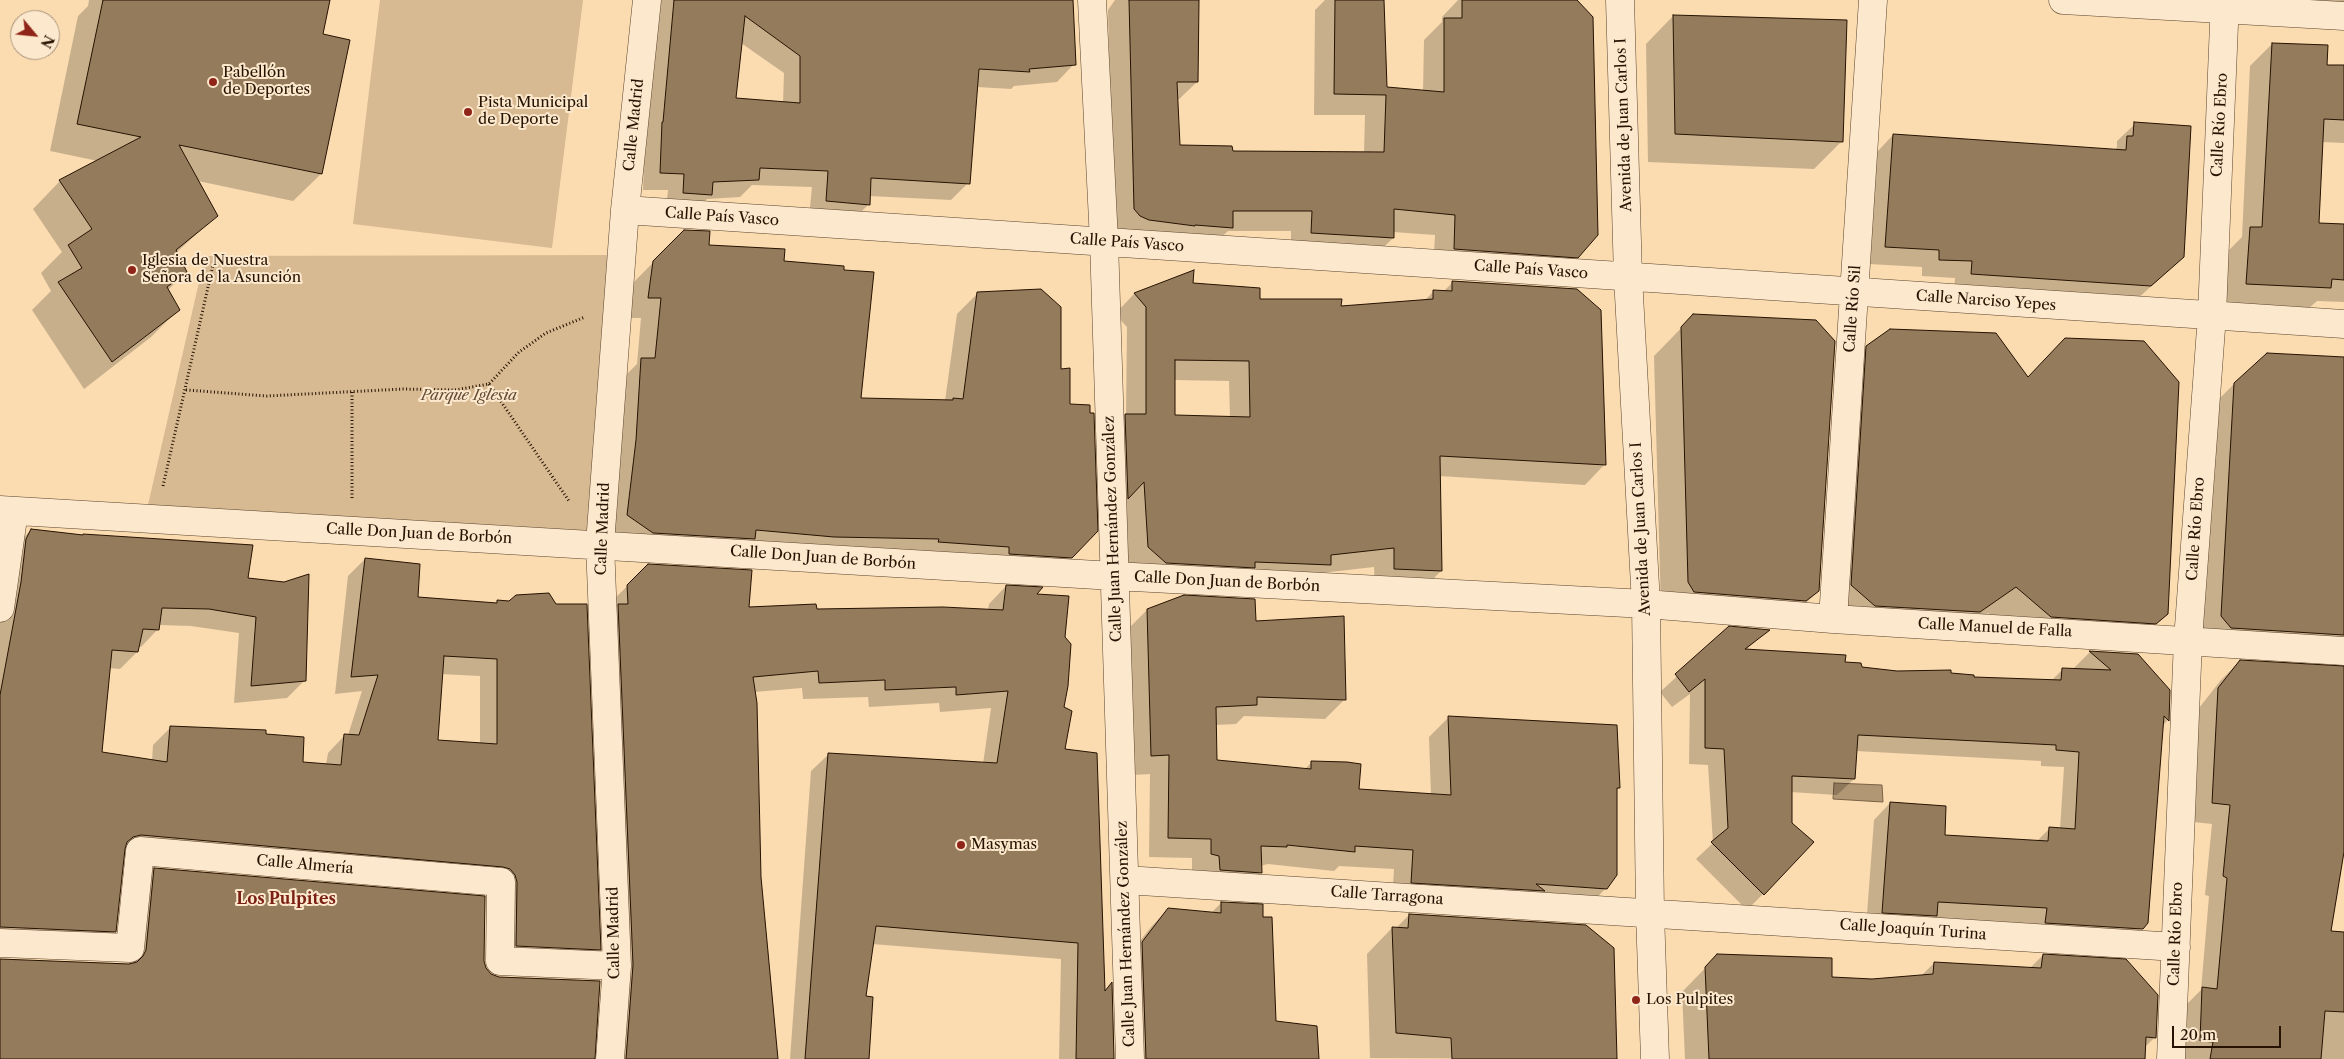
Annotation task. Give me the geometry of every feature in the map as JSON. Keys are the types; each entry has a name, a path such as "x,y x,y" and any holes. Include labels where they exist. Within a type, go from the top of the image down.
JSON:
{"street":[{"name":"Calle Madrid","path":"610,1059 617,966 600,544 625,210 647,0"},
{"name":"Calle Juan Hernández González","path":"1092,0 1104,241 1130,1059"},
{"name":"Avenida de Juan Carlos I","path":"1620,0 1628,277 1646,604 1650,913 1655,1059"},
{"name":"Calle Río Sil","path":"1833,619 1873,0"},
{"path":"2063,0 2225,5 2344,16"},
{"name":"Calle Río Ebro","path":"2171,1059 2188,640 2212,315 2225,5"},
{"name":"Calle País Vasco","path":"625,210 1628,277"},
{"name":"Calle Narciso Yepes","path":"1628,277 2344,324"},
{"path":"0,608 7,510"},
{"name":"Calle Don Juan de Borbón","path":"7,510 1114,576 1646,604"},
{"name":"Calle Manuel de Falla","path":"1646,604 1833,619 2344,651"},
{"name":"Calle Almería","path":"0,943 130,948 140,851 501,882 500,961 617,966"},
{"name":"Calle Tarragona","path":"1125,880 1650,913"},
{"name":"Calle Joaquín Turina","path":"1650,913 2176,947"}],"path":[{"path":"156,519 213,265"},
{"path":"186,390 267,396 403,389 455,390 489,384 519,352 546,333 581,318 617,314"},
{"path":"489,384 600,544"},
{"path":"352,392 352,530"}],"green space":[{"name":"Pista Municipal de Deporte","path":"380,0 583,0 552,248 353,224"},
{"name":"Parque Iglesia","path":"622,255 600,544 145,518 205,256"}],"shaded area":[{"path":"1834,783 1882,785 1883,802 1833,799"}],"building":[{"name":"Pabellón de Deportes","path":"103,0 330,0 323,34 350,40 322,174 179,145 218,216 176,250 187,272 167,287 180,310 112,362 58,282 82,268 68,245 92,229 59,180 141,137 77,124"},
{"path":"674,0 1073,0 1076,65 1029,69 1030,72 979,69 970,184 871,178 870,205 826,201 828,171 760,168 759,180 713,182 712,195 683,193 684,174 660,173","holes":["745,16 800,56 800,103 736,98"]},
{"path":"1129,0 1199,0 1198,82 1177,82 1180,145 1232,146 1233,151 1384,152 1386,95 1334,94 1335,0 1384,0 1387,87 1444,92 1444,18 1462,18 1462,0 1577,0 1593,17 1598,235 1578,258 1454,249 1455,215 1394,209 1394,238 1311,233 1312,211 1233,211 1233,228 1195,226 1149,220 1140,216 1134,209"},
{"path":"1673,15 1847,20 1843,142 1675,134"},
{"path":"2272,43 2328,45 2327,65 2344,65 2344,120 2324,119 2319,223 2344,224 2344,280 2332,279 2331,288 2246,284 2250,227 2262,227"},
{"path":"2134,122 2191,126 2184,257 2151,286 1971,274 1972,261 1939,260 1939,250 1885,247 1893,134 2126,150 2127,136 2133,136"},
{"path":"684,230 710,231 709,245 785,249 784,261 844,266 844,270 874,272 861,398 963,399 977,292 1041,289 1061,307 1061,369 1070,368 1070,404 1090,405 1090,413 1094,413 1098,531 1072,558 1009,554 1009,547 938,542 939,539 834,537 756,530 755,539 653,533 627,515 636,440 641,358 655,358 661,298 648,298 653,261"},
{"path":"1194,270 1193,283 1260,288 1260,299 1342,299 1341,306 1433,299 1433,290 1452,291 1452,281 1577,289 1601,310 1606,465 1440,456 1442,571 1394,569 1394,548 1331,555 1331,565 1255,562 1255,568 1166,563 1148,547 1144,482 1128,499 1125,414 1146,414 1146,307 1134,293","holes":["1175,360 1249,361 1250,417 1175,415"]},
{"path":"1693,314 1816,320 1835,341 1819,591 1806,601 1694,592 1688,582 1681,327"},
{"path":"1890,329 1996,333 2028,377 2065,338 2144,341 2179,382 2168,614 2156,624 2051,617 2016,587 1980,612 1875,606 1851,585 1866,346"},
{"path":"2267,353 2344,357 2344,635 2231,628 2221,616 2234,383"},
{"path":"31,529 83,535 253,545 248,578 284,582 309,574 306,681 251,686 256,617 209,609 162,608 159,630 143,629 138,652 112,650 102,752 167,762 170,726 266,730 266,734 304,737 303,762 341,765 344,734 359,735 378,675 351,677 365,558 420,564 418,597 497,603 497,600 509,601 516,595 549,593 556,604 587,604 601,950 516,946 517,882 515,875 510,869 503,867 141,835 133,837 127,842 125,849 116,932 0,927 0,695 21,582 26,539","holes":["444,656 497,659 497,744 438,740"]},
{"path":"648,564 752,570 749,607 816,604 817,609 943,607 1003,610 1006,585 1043,587 1037,594 1069,596 1065,637 1071,644 1068,686 1064,707 1072,711 1065,749 1097,753 1105,991 1112,982 1114,1059 1076,1059 1078,943 876,926 866,996 873,997 869,1059 805,1059 828,753 997,763 1008,691 956,695 956,687 885,690 885,680 819,683 818,671 753,677 757,703 761,877 778,1059 626,1059 633,965 618,604 628,604 627,585"},
{"path":"1184,595 1255,599 1256,621 1344,616 1346,700 1257,697 1257,705 1216,707 1217,760 1311,769 1311,761 1361,764 1359,789 1451,795 1448,716 1617,725 1620,788 1617,788 1617,875 1607,889 1536,884 1545,891 1411,883 1413,850 1355,846 1355,852 1287,845 1287,847 1261,846 1262,873 1220,870 1219,856 1211,854 1211,839 1168,838 1169,755 1151,756 1147,609"},
{"path":"1729,626 1770,630 1745,649 1846,655 1845,662 1861,663 1862,667 1897,671 1951,670 1951,673 1974,675 1974,677 2061,680 2062,668 2111,670 2089,651 2138,654 2170,690 2169,721 2164,716 2148,923 2143,929 2045,923 2047,908 1938,902 1937,916 1882,913 1890,802 1946,806 1945,835 2048,841 2049,827 2075,829 2079,752 2056,750 2056,745 1858,735 1855,779 1792,776 1792,823 1814,842 1764,895 1711,842 1728,828 1724,749 1705,748 1705,679 1689,692 1675,674"},
{"path":"2240,660 2344,666 2344,852 2331,931 2344,932 2344,1012 2325,1011 2321,1059 2210,1059 2213,1042 2200,1041 2202,987 2217,989 2227,878 2223,876 2230,805 2212,803 2218,688"},
{"path":"154,868 485,896 484,961 486,968 491,974 499,977 600,981 595,1059 0,1059 0,959 129,964 137,962 146,950"},
{"path":"1221,902 1263,904 1263,917 1272,917 1276,1021 1317,1026 1319,1059 1146,1059 1142,942 1168,908 1221,913"},
{"path":"1409,914 1586,925 1614,948 1617,1059 1452,1059 1451,1038 1396,1033 1392,927 1408,928"},
{"path":"1717,954 1832,958 1832,977 1872,979 1933,974 1934,962 2041,968 2043,954 2126,959 2158,995 2156,1038 2146,1037 2145,1059 1709,1059 1705,967"}],"place":[{"name":"Pabellón de Deportes","path":"213,82"},
{"name":"Pista Municipal de Deporte","path":"468,112"},
{"name":"Iglesia de Nuestra Señora de la Asunción","path":"132,270"},
{"name":"Masymas","path":"961,845"},
{"name":"Los Pulpites","path":"1636,1000"}],"district":[{"name":"Los Pulpites","path":"286,899"}]}
